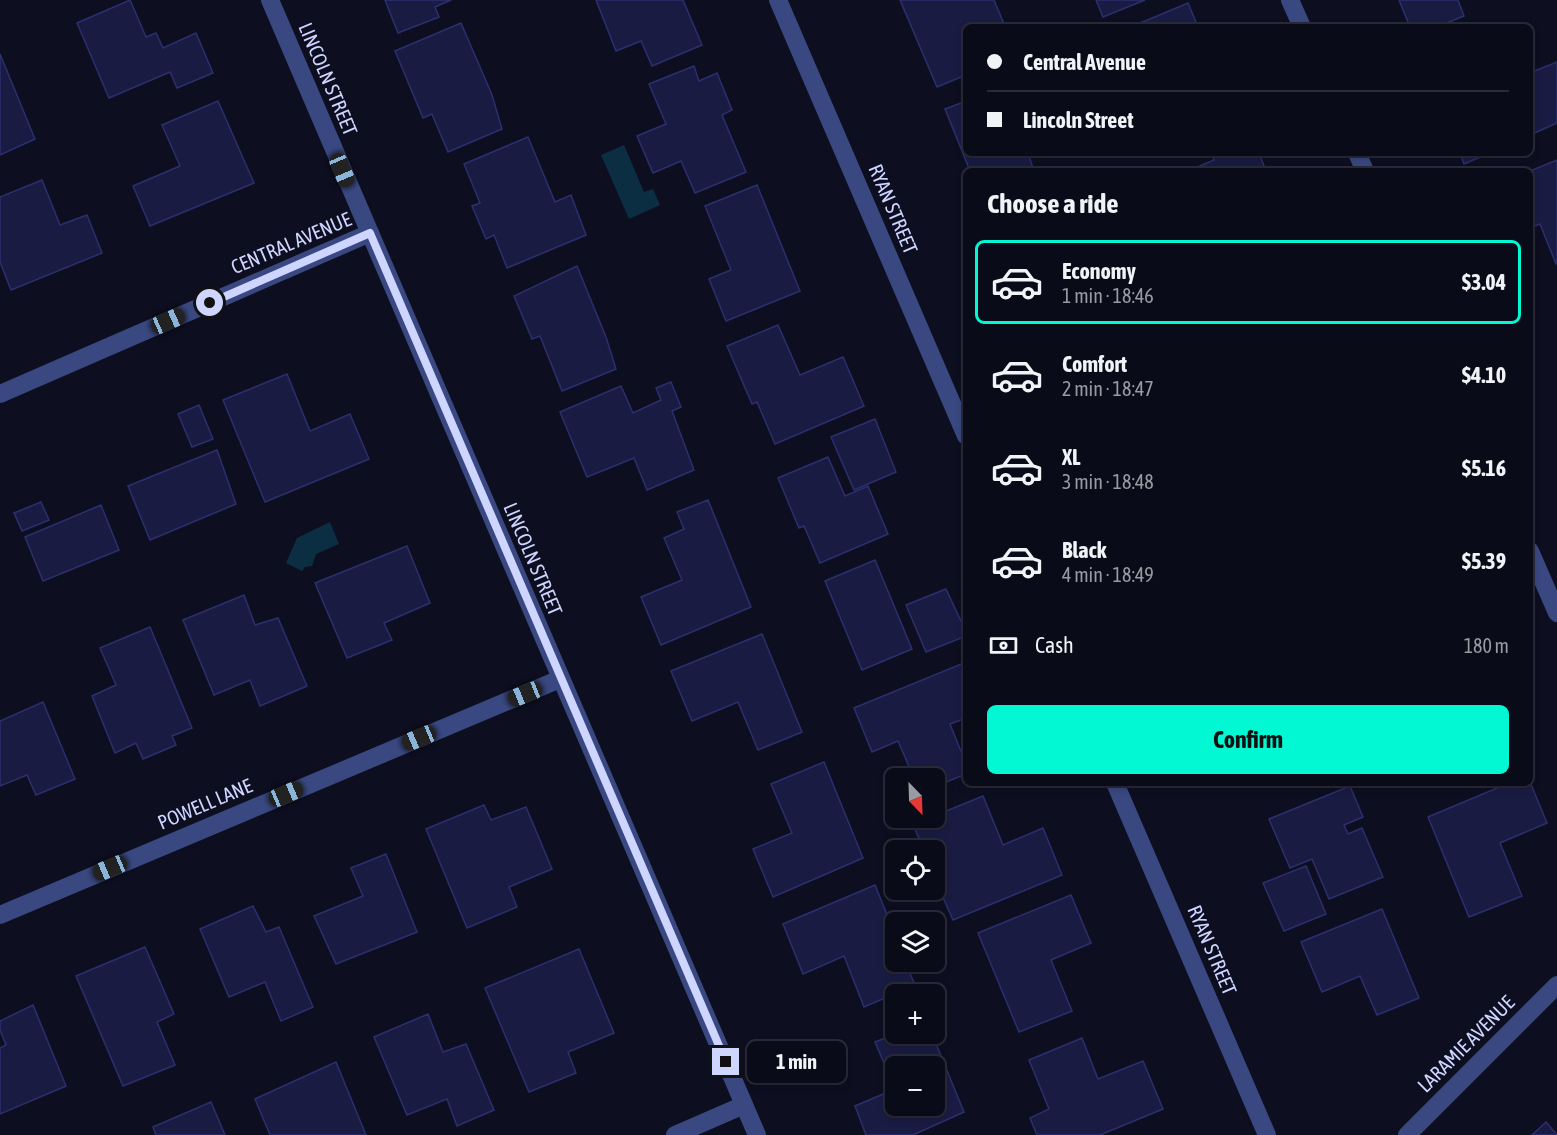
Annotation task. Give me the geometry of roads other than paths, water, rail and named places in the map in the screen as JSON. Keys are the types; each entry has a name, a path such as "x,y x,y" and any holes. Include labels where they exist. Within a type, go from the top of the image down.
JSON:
{"street":[{"name":"LINCOLN STREET","path":"270,0 757,1135"},
{"name":"RYAN STREET","path":"778,0 963,429"},
{"path":"1290,0 1301,24"},
{"name":"CENTRAL AVENUE","path":"0,394 370,233"},
{"path":"1533,558 1557,613"},
{"name":"POWELL LANE","path":"0,915 560,679"},
{"name":"RYAN STREET","path":"1116,786 1267,1135"},
{"name":"LARAMIE AVENUE","path":"1407,1135 1557,985"},
{"path":"675,1135 744,1105"}],"water":[{"path":"624,145 644,192 653,189 660,205 629,219 601,155"},
{"path":"330,522 339,544 316,554 312,566 305,567 302,571 286,563 297,538"}]}
